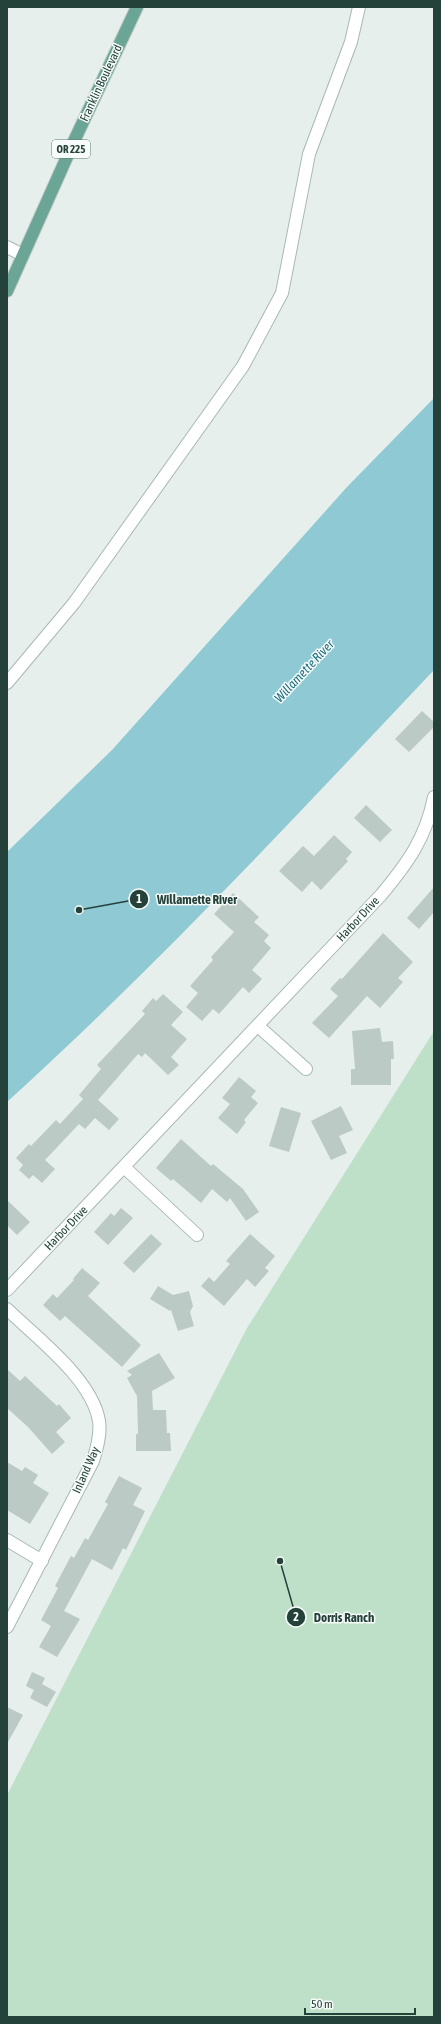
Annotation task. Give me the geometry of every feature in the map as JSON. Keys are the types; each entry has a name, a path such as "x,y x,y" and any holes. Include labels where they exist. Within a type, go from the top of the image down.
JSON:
{"main road":[{"name":"Franklin Boulevard","path":"7,291 137,7"}],"street":[{"path":"7,683 74,603 243,366 282,293 309,154 351,42 359,7"},
{"path":"7,247 23,255"},
{"name":"Harbor Drive","path":"7,1290 381,895 408,862 424,830 434,797"},
{"path":"258,1026 306,1069"},
{"path":"124,1166 197,1235"},
{"name":"Inland Way","path":"7,1309 77,1376 92,1397 99,1422 98,1442 93,1460 7,1627"},
{"path":"7,1540 42,1561"}],"green space":[{"path":"434,1031 434,2017 7,2017 7,1795 247,1328"}],"water":[{"path":"434,398 434,670 225,890 117,998 7,1102 7,852 112,750 347,487"}],"building":[{"path":"422,711 434,722 434,727 409,752 395,739"},
{"path":"366,805 392,830 380,842 354,818"},
{"path":"334,835 352,852 346,859 348,861 321,890 312,881 302,892 279,871 303,846 314,856"},
{"path":"434,887 434,912 419,929 407,918"},
{"path":"233,893 259,917 254,922 269,935 264,941 271,948 252,970 262,979 249,993 243,987 219,1014 213,1009 202,1021 186,1007 198,993 190,986 213,960 211,957 234,932 214,914"},
{"path":"383,933 413,962 398,978 403,982 380,1008 367,996 329,1038 312,1023 338,996 330,989 340,978 342,979"},
{"path":"163,994 183,1012 171,1025 187,1039 171,1057 179,1065 168,1075 145,1053 142,1057 138,1054 98,1100 119,1119 109,1130 95,1118 85,1129 79,1124 45,1160 55,1169 42,1183 33,1175 29,1179 19,1170 23,1165 16,1158 29,1144 31,1146 56,1120 60,1124 83,1099 79,1095 101,1069 97,1065 145,1014 142,1011 153,998 156,1001"},
{"path":"380,1028 382,1042 393,1041 394,1059 391,1059 391,1085 351,1085 351,1069 355,1069 352,1031"},
{"path":"239,1077 256,1091 251,1097 258,1103 244,1120 246,1122 237,1134 218,1118 230,1104 222,1098"},
{"path":"341,1106 353,1130 339,1136 347,1153 331,1160 311,1121"},
{"path":"281,1107 301,1113 289,1152 269,1146"},
{"path":"181,1139 211,1166 213,1164 243,1189 259,1212 246,1221 230,1198 227,1202 212,1189 201,1203 173,1179 171,1181 156,1168"},
{"path":"7,1200 30,1222 17,1235 7,1225"},
{"path":"121,1208 133,1218 108,1245 94,1232 111,1213 114,1216"},
{"path":"151,1234 162,1244 134,1273 123,1263"},
{"path":"250,1234 275,1256 265,1268 269,1271 255,1287 247,1279 224,1306 201,1286 209,1277 214,1282 230,1264 226,1261"},
{"path":"82,1268 100,1283 88,1296 141,1345 122,1367 65,1316 60,1321 43,1305 53,1294 57,1298 74,1280 73,1279"},
{"path":"158,1286 173,1295 189,1291 193,1306 190,1312 194,1326 178,1331 171,1310 170,1311 150,1299"},
{"path":"159,1353 175,1378 152,1391 153,1410 166,1410 167,1433 170,1433 171,1451 136,1451 136,1434 138,1434 137,1396 127,1378 132,1375 127,1371"},
{"path":"7,1369 20,1381 25,1376 57,1406 59,1404 71,1418 56,1432 65,1442 52,1454 28,1427 7,1408"},
{"path":"7,1462 22,1471 25,1467 38,1475 33,1483 49,1493 30,1524 7,1510"},
{"path":"119,1476 142,1488 133,1505 145,1511 126,1550 123,1548 112,1570 92,1559 64,1611 80,1619 57,1657 39,1647 51,1626 41,1620 58,1588 55,1586 71,1556 74,1558 85,1538 88,1540 108,1504 105,1502"},
{"path":"32,1672 45,1678 42,1684 56,1692 47,1707 30,1698 34,1690 26,1686"},
{"path":"7,1707 23,1715 7,1744"}],"place":[{"name":"Willamette River","path":"79,910"},
{"name":"Dorris Ranch","path":"280,1561"}]}
